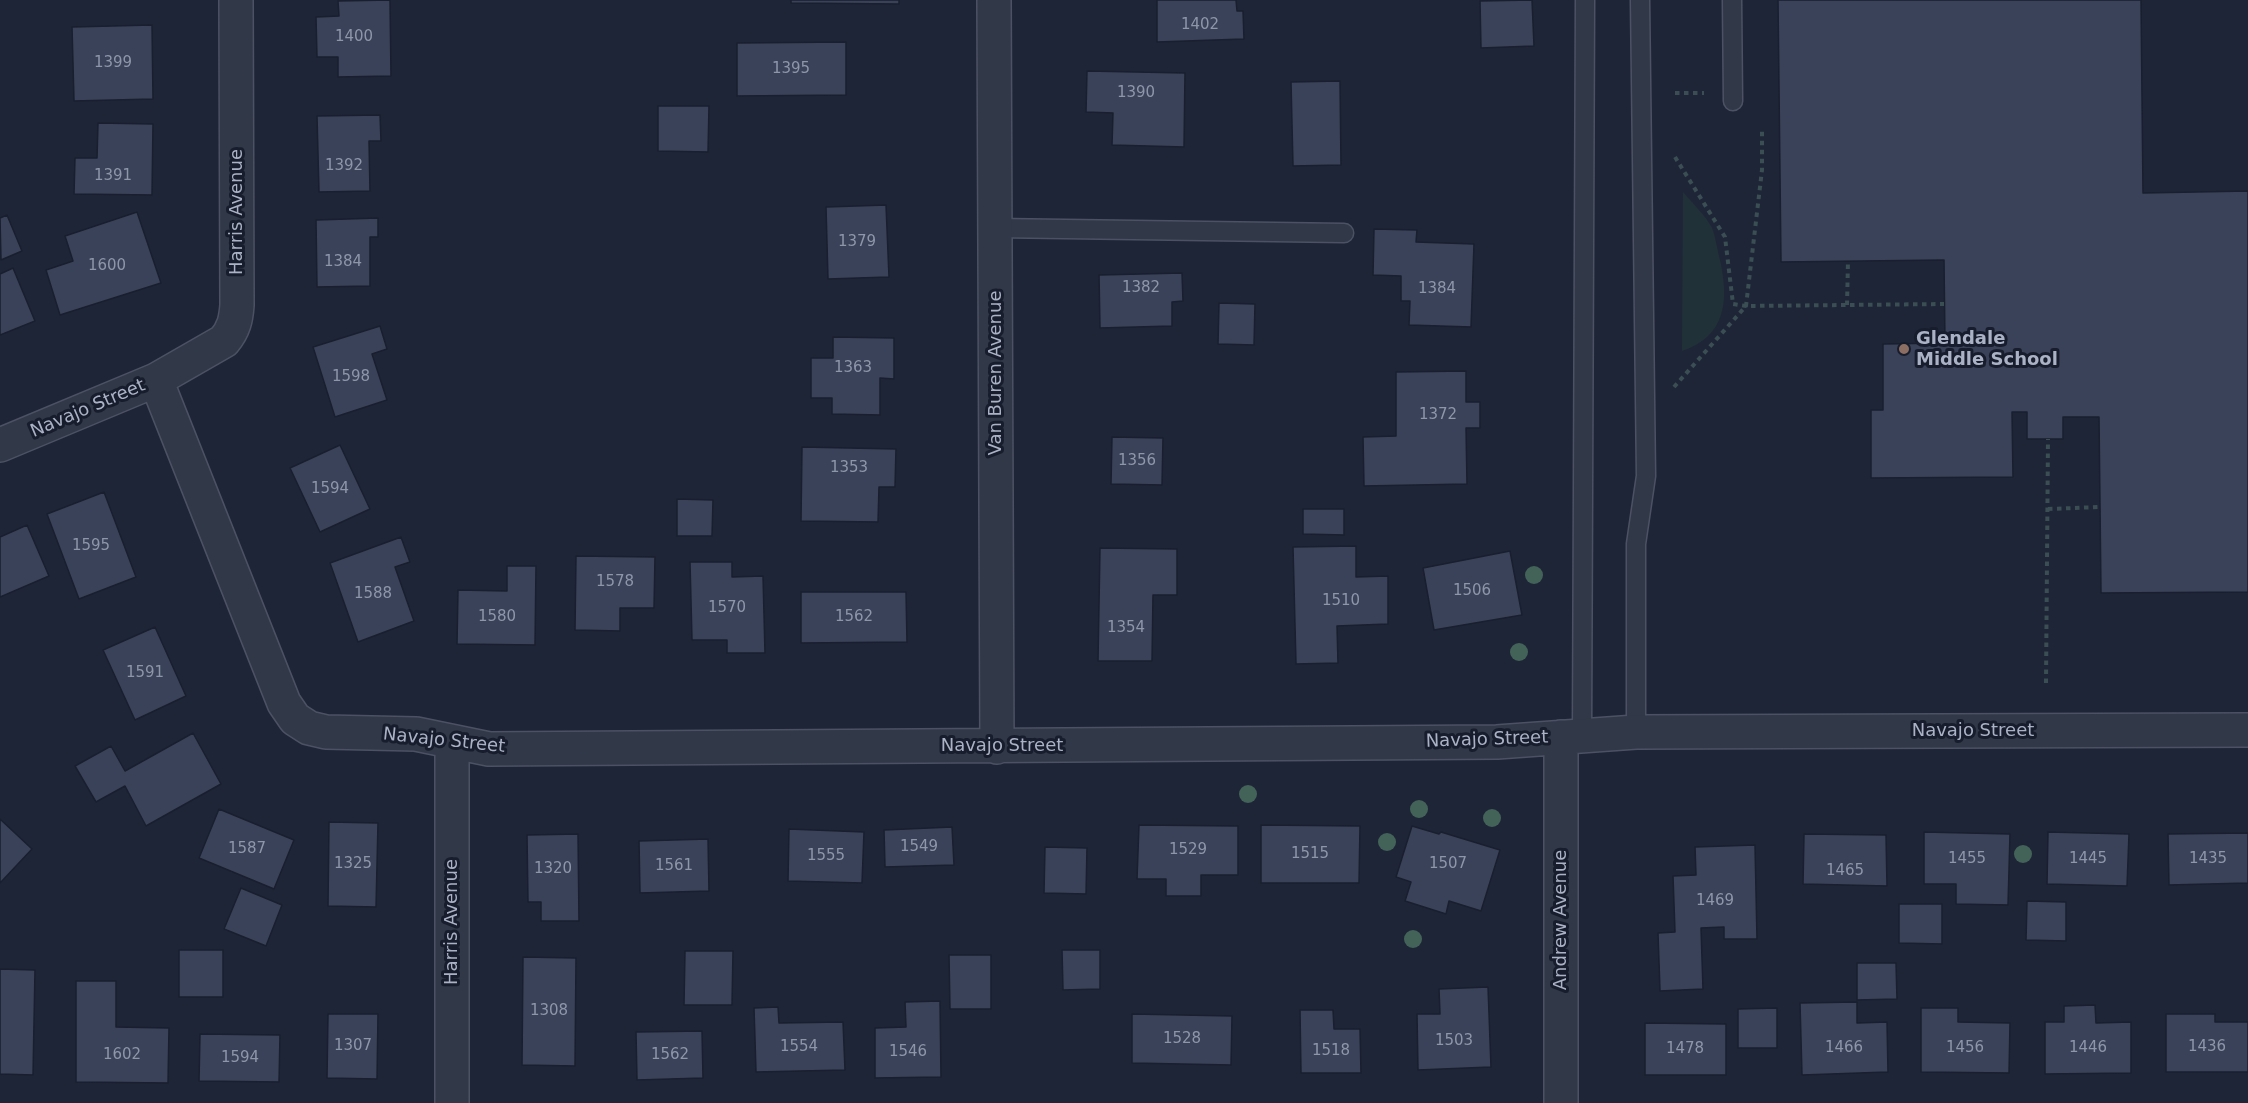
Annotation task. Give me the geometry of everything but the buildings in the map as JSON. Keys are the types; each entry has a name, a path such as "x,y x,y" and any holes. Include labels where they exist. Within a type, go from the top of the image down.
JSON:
{"street":[{"name":"Harris Avenue","path":"156,380 224,341 232,332 236,320 236,0"},
{"name":"Van Buren Avenue","path":"994,0 997,747"},
{"name":"Navajo Street","path":"0,445 156,380 284,703 295,719 309,728 326,732 416,734 489,749 1497,742 1636,732 2248,730"},
{"name":"Andrew Avenue","path":"1561,1103 1571,737"},
{"name":"Harris Avenue","path":"452,742 452,1103"}],"lane":[{"path":"1571,737 1585,0"},
{"path":"1636,732 1636,544 1647,476 1640,0"},
{"path":"1732,0 1733,101"},
{"path":"995,228 1344,233"}],"path":[{"path":"1675,93 1714,93"},
{"path":"1674,387 1746,306 1762,170 1762,129"},
{"path":"1675,157 1725,237 1733,304 1746,306 1944,304"},
{"path":"1847,305 1848,261"},
{"path":"2046,683 2048,439"},
{"path":"2048,508 2100,507"}],"shaded area":[{"path":"1683,192 1703,214 1715,236 1723,275 1724,303 1716,326 1708,336 1682,351"}],"place":[{"name":"Glendale Middle School","path":"1904,349"}]}
